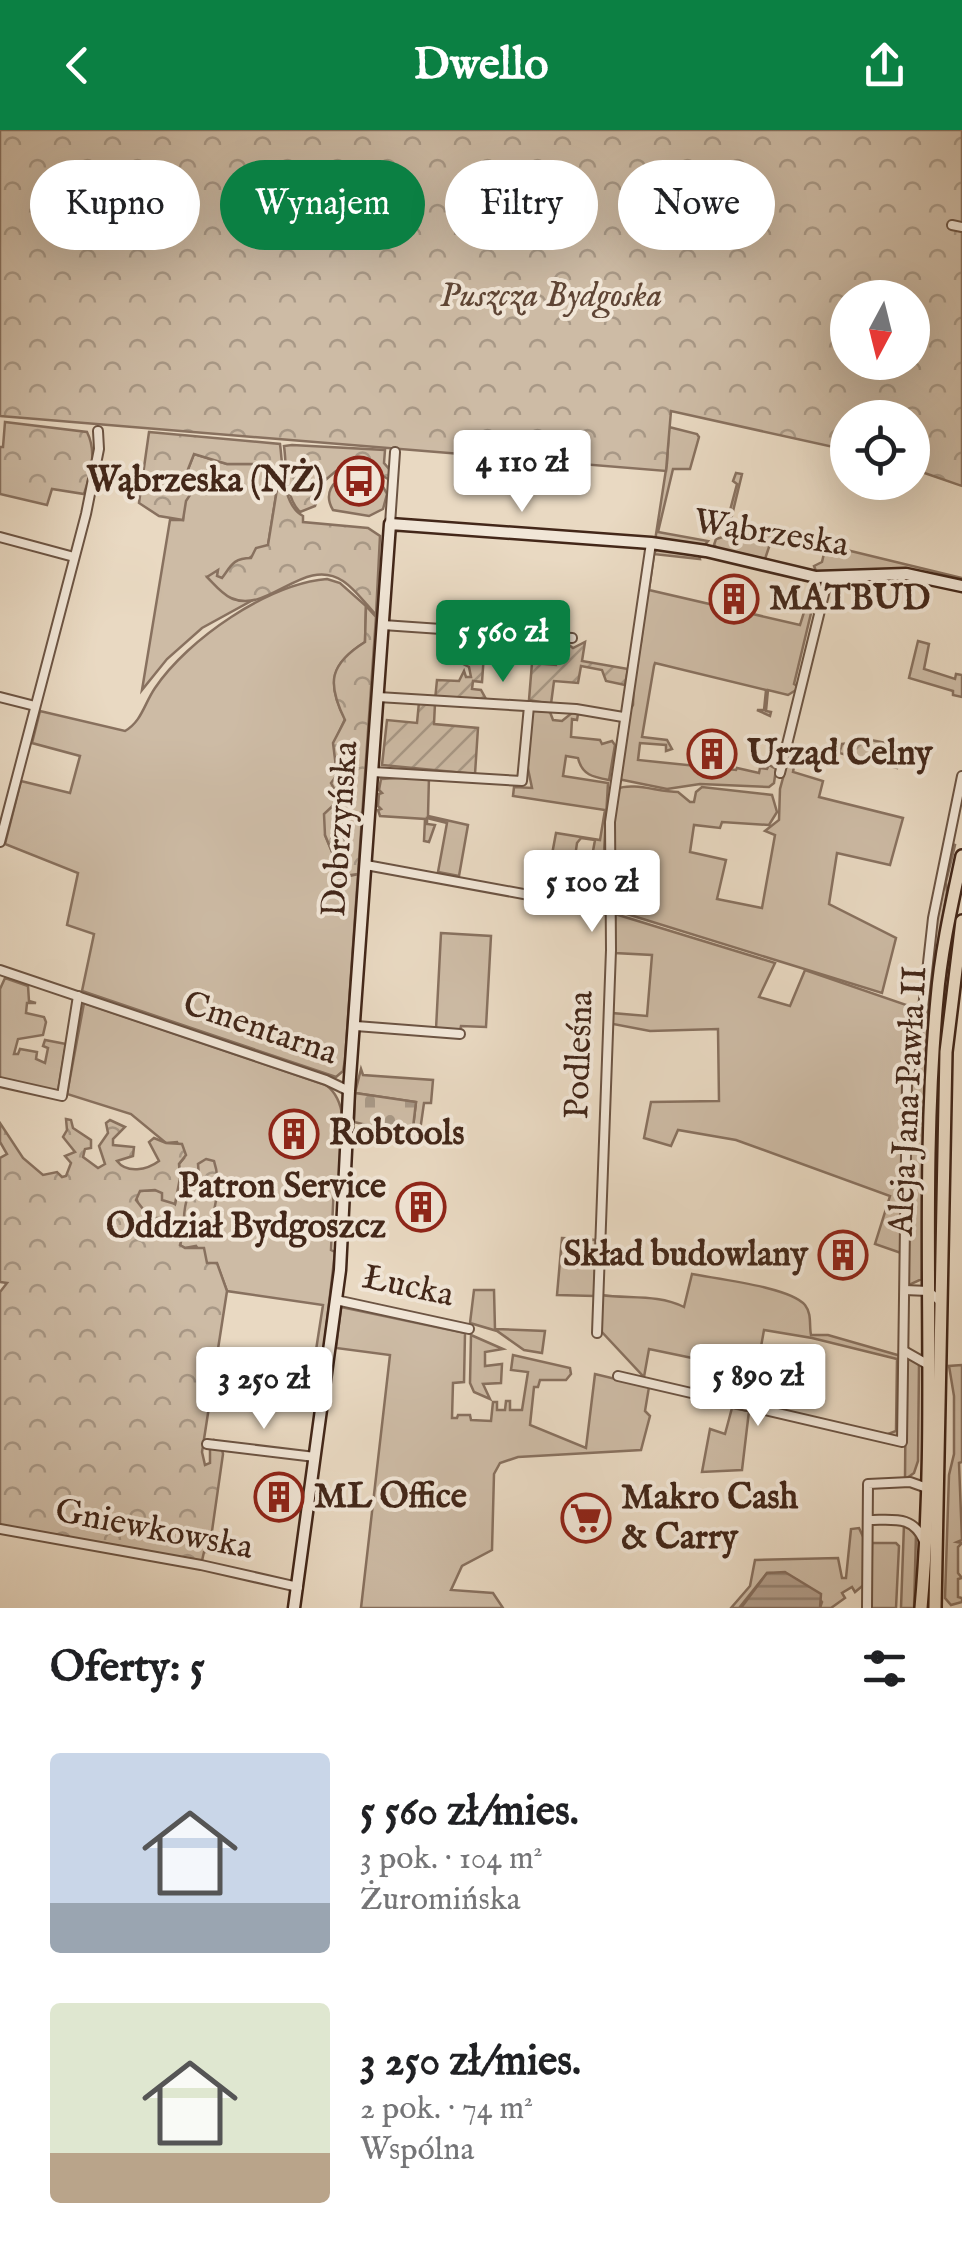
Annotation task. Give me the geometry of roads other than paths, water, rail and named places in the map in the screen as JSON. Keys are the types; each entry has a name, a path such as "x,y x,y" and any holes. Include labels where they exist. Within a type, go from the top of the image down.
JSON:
{"main road":[{"name":"Aleja Jana Pawła II","path":"921,1608 927,1466 930,1106 937,997 962,856"},
{"name":"Aleja Jana Pawła II","path":"935,1608 946,1052 962,921"}],"street":[{"path":"0,842 74,557 99,449 98,431"},
{"name":"Dobrzyńska","path":"350,1091 395,452"},
{"name":"Wąbrzeska","path":"390,524 651,544 706,551 828,578 906,574 962,586"},
{"path":"0,536 74,557"},
{"name":"Podleśna","path":"597,1333 611,798 651,544"},
{"path":"780,773 828,578"},
{"path":"383,625 572,638"},
{"path":"0,697 36,706"},
{"path":"378,698 529,706 624,717"},
{"path":"373,772 522,781 529,706"},
{"name":"Aleja Jana Pawła II","path":"618,1376 902,1442 907,1083 923,1008 932,918 962,776"},
{"path":"0,784 13,788"},
{"path":"366,865 610,910"},
{"name":"Cmentarna","path":"0,970 314,1075 350,1091 336,1300 294,1608"},
{"path":"0,1082 62,1096 78,996"},
{"path":"356,1026 460,1034"},
{"path":"905,1290 928,1291 941,1302"},
{"name":"Łucka","path":"336,1300 469,1328"},
{"path":"904,1351 927,1364"},
{"path":"208,1444 315,1457"},
{"path":"910,1482 927,1466"},
{"path":"868,1608 868,1484 910,1482 926,1487 940,1503"},
{"path":"869,1520 908,1521 916,1526 925,1543"},
{"name":"Gniewkowska","path":"0,1529 201,1565 298,1587"}],"place":[{"name":"Wąbrzeska (NŻ)","path":"359,481"},
{"name":"MATBUD","path":"734,599"},
{"name":"Urząd Celny","path":"712,754"},
{"name":"Robtools","path":"294,1134"},
{"name":"Patron Service Oddział Bydgoszcz","path":"421,1207"},
{"name":"Skład budowlany","path":"843,1255"},
{"name":"ML Office","path":"279,1497"},
{"name":"Makro Cash & Carry","path":"586,1518"}],"park label":[{"name":"Puszcza Bydgoska","path":"551,296"}]}
